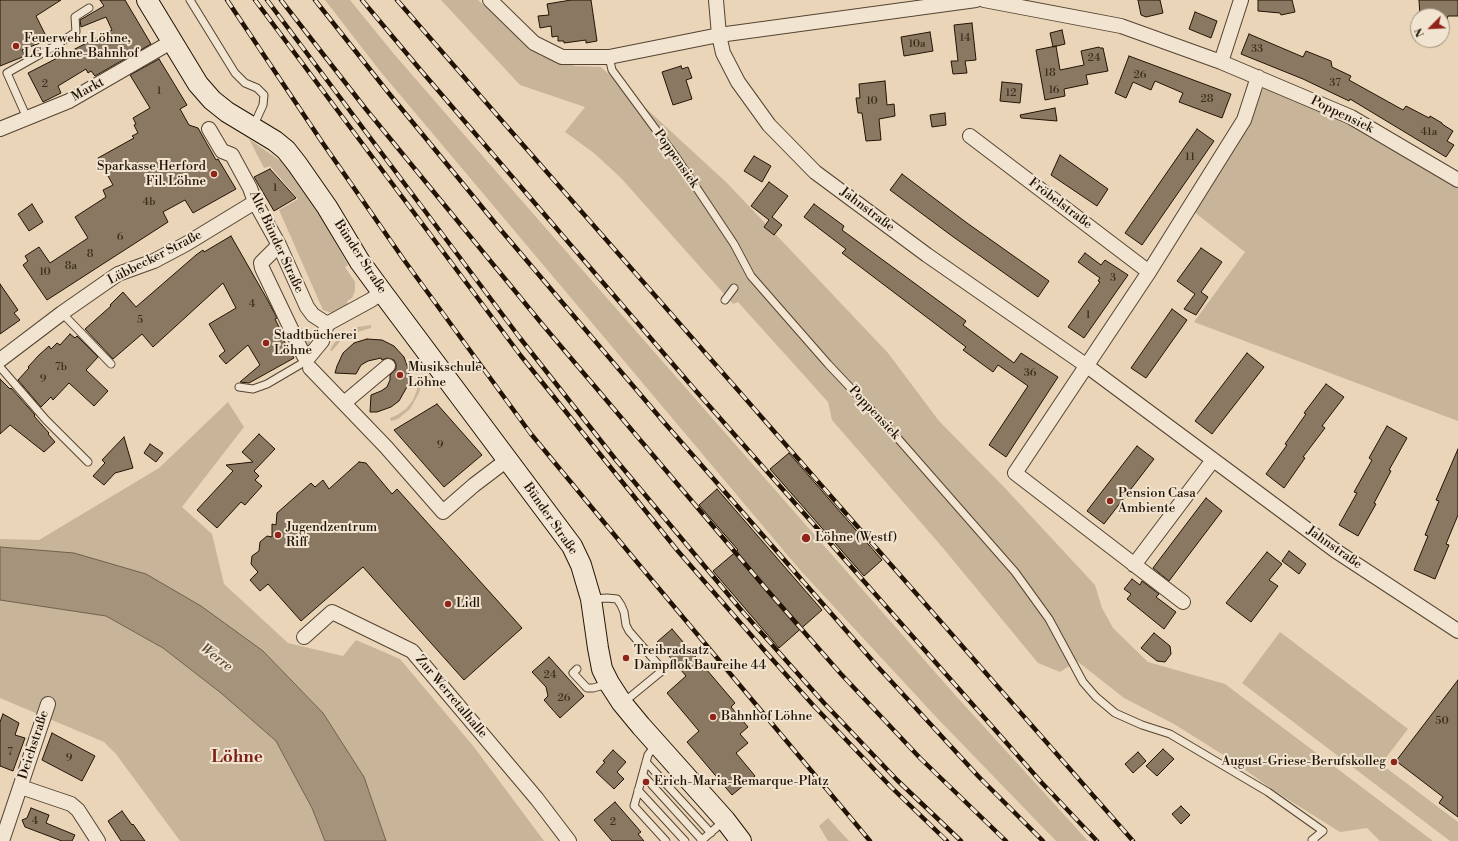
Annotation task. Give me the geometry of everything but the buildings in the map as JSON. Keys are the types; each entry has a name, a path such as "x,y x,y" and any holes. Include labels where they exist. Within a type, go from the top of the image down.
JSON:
{"main road":[{"name":"Bünder Straße","path":"147,0 171,42 198,84 212,100 227,112 275,141 286,150 327,207 360,262 572,546 581,565 592,599 602,669 609,684 622,703 657,744 718,826 740,841"}],"street":[{"path":"490,0 534,43 562,57 609,57 720,36 976,0"},
{"name":"Jahnstraße","path":"716,0 723,54 738,82 769,124 816,172 927,255 1087,366 1336,551 1458,631"},
{"name":"Poppensiek","path":"984,0 1122,26 1221,62 1351,116 1458,180"},
{"path":"1221,62 1241,0"},
{"name":"Markt","path":"0,129 69,101 171,42"},
{"path":"1183,602 1015,473 1149,272 1244,120 1258,77"},
{"name":"Alte Bünder Straße","path":"209,128 222,151 232,155 250,188 254,202 279,245 307,307 313,315 327,324"},
{"name":"Fröbelstraße","path":"970,136 1149,272"},
{"name":"Lübbecker Straße","path":"0,360 62,313 118,274 154,261 186,244 254,202"},
{"path":"279,245 261,263 262,268 304,356 344,403 386,447 443,512 474,485 507,460"},
{"path":"309,363 322,341 327,324 371,300 382,292"},
{"path":"344,403 388,366"},
{"path":"1134,565 1214,460"},
{"name":"Zur Werretalhalle","path":"304,637 332,612 412,650 537,799 569,841"},
{"name":"Deichstraße","path":"2,841 48,704"},
{"name":"Deichstraße","path":"21,787 71,804 78,810 98,841"}],"lane":[{"path":"190,0 235,73 245,83 257,88 264,95 263,105 253,127"},
{"path":"27,118 6,73 42,54 76,32 75,17 89,8"},
{"name":"Poppensiek","path":"609,57 612,70 676,157 734,244 751,276 823,358 894,434 1015,572 1049,619 1083,682 1096,697 1115,713 1142,725 1170,734 1268,792 1323,831 1312,841"},
{"path":"725,300 734,288"},
{"path":"62,313 112,364"},
{"path":"240,387 253,389 267,384 301,364 309,363"},
{"path":"0,367 46,420 88,462"},
{"path":"592,599 617,599 624,612 626,625 629,631 663,670 622,703"},
{"path":"577,669 573,674 587,688 609,684"},
{"path":"657,744 648,755 634,806 666,841"},
{"path":"642,775 702,841 718,826 646,762"},
{"path":"638,790 685,841"}],"shaded area":[{"path":"325,0 350,0 394,54 826,548 956,696 1088,841 1056,841 938,719 800,570 380,71"},
{"path":"441,0 478,0 541,56 575,66 601,67 727,183 888,353 939,421 1004,487 1095,585 1102,608 1113,628 1148,662 1225,684 1433,841 1380,841 1367,828 1340,832 1273,790 1233,761 1174,724 1124,698 1077,661 1060,672 1038,663 943,548 832,420 828,402 738,302 733,304 621,178 594,153 565,132 585,107 520,85"},
{"path":"1266,81 1348,121 1458,185 1458,421 1194,322 1245,252 1193,211 1248,126"},
{"path":"249,139 282,162 307,192 348,265 345,267 355,282 355,291 352,298 347,301 349,307 335,314 323,310 279,210 298,199 270,166 264,168"},
{"path":"371,325 371,328 350,334 342,339 332,351 330,350 334,343 346,333 358,327"},
{"path":"294,328 307,328 311,337 309,347 306,348"},
{"path":"419,380 422,381 419,393 410,409 398,419 391,421 390,418 406,409 413,400"},
{"path":"228,402 244,427 182,507 212,534 224,584 288,643 343,656 356,640 400,659 474,747 544,841 386,841 364,777 323,713 263,651 0,547 0,539 39,540 159,468"},
{"path":"0,600 106,616 163,648 221,693 276,741 312,808 325,841 180,841 116,754 104,742 0,698"},
{"path":"1280,632 1408,729 1381,764 1458,822 1458,841 1450,841 1242,683"},
{"path":"828,818 849,841 828,841 819,826"}],"water":[{"name":"Werre","path":"0,547 74,553 146,574 201,606 263,651 323,713 364,777 386,841 325,841 312,808 276,741 221,693 163,648 106,616 0,600"}],"railway":[{"path":"227,0 322,142 404,260 531,434 870,841"},
{"path":"255,0 521,356 677,550 813,705 891,787 947,841"},
{"path":"267,0 520,338 616,460 742,611 824,703 897,780 961,841"},
{"path":"281,0 365,108 542,324 768,591 841,674 920,758 1006,841"},
{"path":"315,0 500,229 662,420 878,667 979,777 1043,841"},
{"path":"362,0 696,391 1042,783 1097,841"},
{"path":"397,0 1133,841"}],"place":[{"name":"Feuerwehr Löhne, LG Löhne-Bahnhof","path":"16,46"},
{"name":"Sparkasse Herford Fil. Löhne","path":"214,174"},
{"name":"Stadtbücherei Löhne","path":"266,343"},
{"name":"Musikschule Löhne","path":"400,375"},
{"name":"Pension Casa Ambiente","path":"1110,501"},
{"name":"Jugendzentrum Riff","path":"278,535"},
{"name":"Löhne (Westf)","path":"806,538"},
{"name":"Lidl","path":"448,604"},
{"name":"Treibradsatz Dampflok Baureihe 44","path":"626,658"},
{"name":"Bahnhof Löhne","path":"713,717"},
{"name":"August-Griese-Berufskolleg","path":"1394,762"},
{"name":"Erich-Maria-Remarque-Platz","path":"646,782"}],"district":[{"name":"Löhne","path":"237,758"}]}
